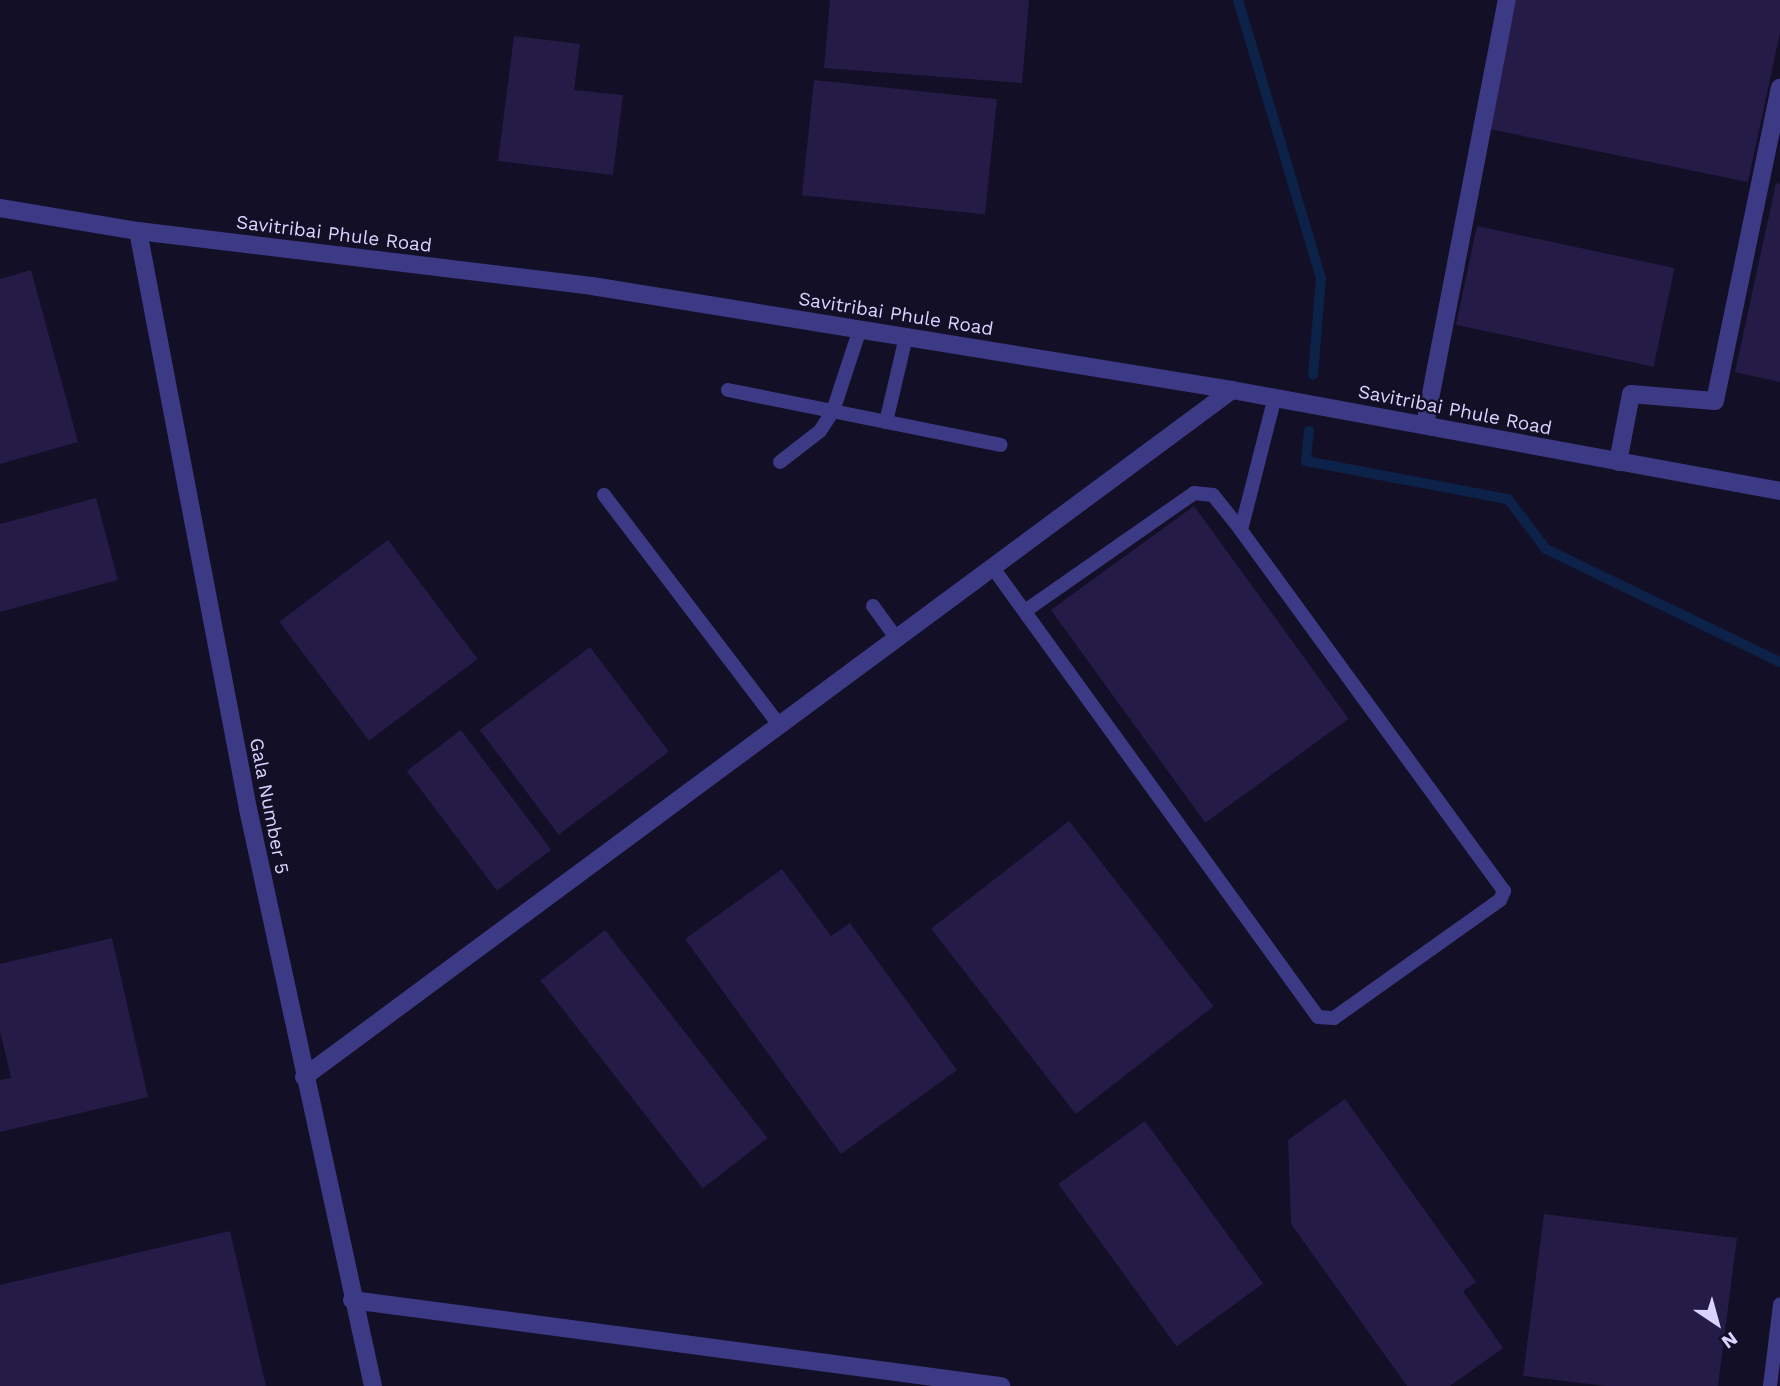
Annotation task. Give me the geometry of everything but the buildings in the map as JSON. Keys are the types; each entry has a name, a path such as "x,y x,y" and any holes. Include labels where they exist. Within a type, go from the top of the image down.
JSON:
{"street":[{"path":"1425,425 1507,0"},
{"path":"1618,463 1631,394 1715,401 1780,89"},
{"name":"Savitribai Phule Road","path":"0,208 138,231 592,286 1275,397 1618,463 1780,491"},
{"name":"Gala Number 5","path":"138,231 248,809 352,1300 373,1386"},
{"path":"304,1077 1232,390"},
{"path":"352,1300 1001,1386"}],"lane":[{"path":"780,462 820,431 833,411 860,329"},
{"path":"886,422 906,337"},
{"path":"728,390 1001,444"},
{"path":"1241,530 1275,397"},
{"path":"993,568 1318,1017 1334,1018 1500,900 1504,891 1213,495 1194,493 1025,611"},
{"path":"604,495 780,726"},
{"path":"873,606 897,639"},
{"path":"1770,1386 1780,1305"}],"waterway":[{"path":"1238,0 1321,278 1313,375"},
{"path":"1309,431 1306,461 1508,499 1546,549 1780,662"}]}
